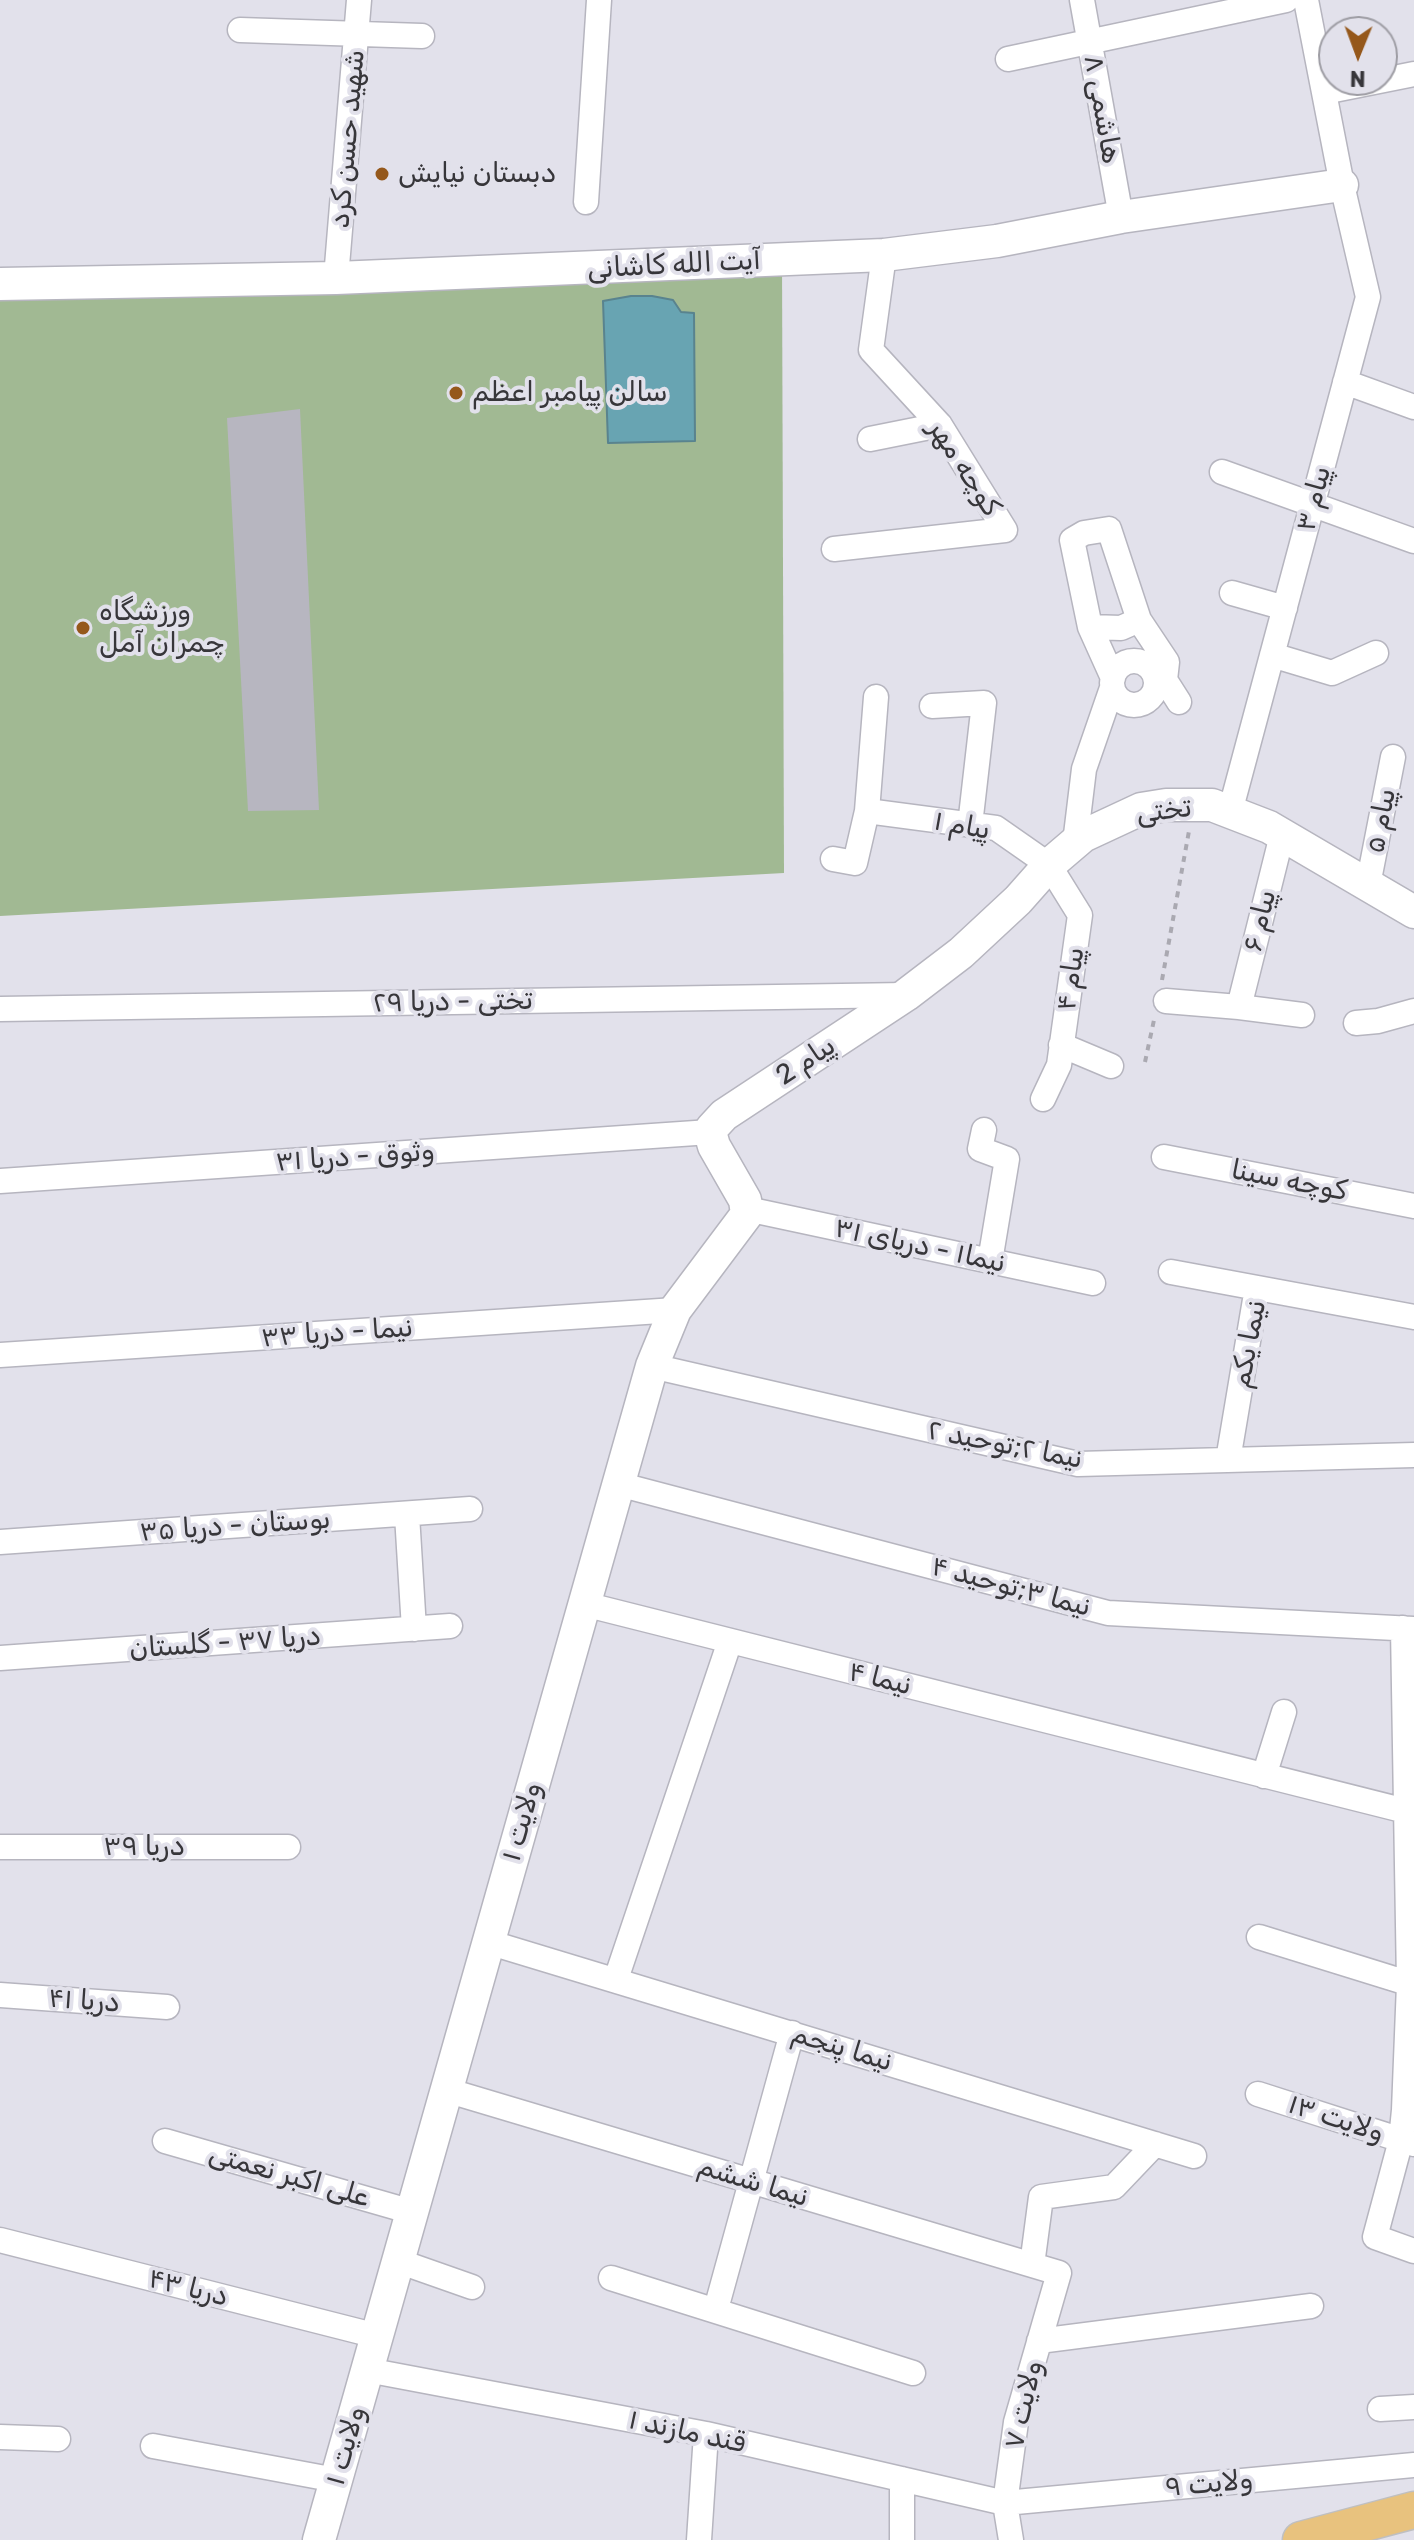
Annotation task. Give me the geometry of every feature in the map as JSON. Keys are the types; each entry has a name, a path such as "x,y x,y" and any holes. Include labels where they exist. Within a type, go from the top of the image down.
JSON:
{"main road":[{"path":"1301,2540 1414,2510"}],"street":[{"name":"شهید حسن کرد","path":"336,278 359,0"},
{"path":"586,202 599,0"},
{"name":"هاشمی ۸","path":"1082,0 1121,217"},
{"path":"1008,59 1286,0"},
{"name":"پيام ۳","path":"1306,0 1318,61"},
{"path":"240,30 422,36"},
{"name":"پيام ۳","path":"1230,812 1368,297 1325,96"},
{"name":"آیت الله کاشانی","path":"0,284 336,278 884,255 997,241 1121,217 1342,185"},
{"name":"کوچه مهر","path":"834,549 1005,530 940,425 871,350 884,255"},
{"path":"1345,382 1414,407"},
{"path":"870,439 940,425"},
{"path":"1222,472 1414,541"},
{"path":"1113,683 1090,627 1072,540 1084,533 1109,529 1139,620 1167,662 1161,681"},
{"path":"1081,580 1098,567 1121,565"},
{"path":"1232,593 1285,608"},
{"path":"1090,627 1121,628 1139,620"},
{"path":"1272,655 1332,673 1376,653"},
{"path":"1075,843 1084,769 1117,668 1133,660 1149,666 1179,702"},
{"path":"833,859 855,863 867,811 876,697"},
{"path":"932,706 984,703 970,825"},
{"name":"پیام ۵","path":"1368,885 1393,757"},
{"name":"تختی","path":"906,995 983,933 1049,865 1075,843 1141,809 1166,805 1212,805 1282,835 1414,912"},
{"name":"پیام ۱","path":"867,811 996,828 1049,865"},
{"name":"پیام ۶","path":"1239,1007 1282,835"},
{"name":"پیام ۴","path":"1043,1099 1059,1065 1080,915 1049,865"},
{"name":"تختی - دریا ۲۹","path":"0,1009 906,995"},
{"name":"پیام 2","path":"710,1132 724,1115 906,995"},
{"path":"1161,1000 1302,1015"},
{"path":"1356,1023 1378,1021 1414,1011"},
{"path":"1061,1045 1111,1066"},
{"path":"984,1130 980,1149 1007,1159 990,1261"},
{"path":"710,1132 714,1146 745,1200 747,1209"},
{"name":"وثوق - دریا ۳۱","path":"0,1181 710,1132"},
{"name":"کوچه سینا","path":"1164,1157 1414,1206"},
{"name":"نیما۱ - دریای ۳۱","path":"747,1209 1093,1283"},
{"name":"ولایت ۱","path":"326,2540 336,2480 652,1366 675,1310 745,1218 747,1209"},
{"path":"1171,1272 1257,1288"},
{"name":"نیما یکم","path":"1228,1460 1257,1288 1414,1317"},
{"name":"نیما - دریا ۳۳","path":"0,1355 675,1310"},
{"name":"نیما ۲;توحید ۲","path":"652,1366 1078,1464 1414,1455"},
{"name":"نیما ۳;توحید ۴","path":"618,1484 1108,1613 1408,1628"},
{"name":"بوستان - دریا ۳۵","path":"0,1542 470,1509"},
{"path":"407,1515 414,1629"},
{"name":"نیما ۴","path":"584,1604 1410,1812"},
{"name":"دریا ۳۷ - گلستان","path":"0,1658 450,1626"},
{"path":"1408,1628 1411,1984 1408,2142 1375,2237 1414,2251"},
{"path":"616,1979 730,1641"},
{"path":"1264,1776 1284,1712"},
{"name":"دریا ۳۹","path":"0,1847 288,1847"},
{"path":"1259,1937 1411,1984"},
{"name":"نیما پنجم","path":"488,1942 1194,2156"},
{"name":"دریا ۴۱","path":"0,1995 167,2007"},
{"path":"716,2309 792,2033"},
{"name":"نیما ششم","path":"446,2090 1059,2273"},
{"name":"ولایت ۱۳","path":"1258,2094 1408,2142"},
{"name":"علی اکبر نعمتی","path":"165,2141 412,2212"},
{"path":"1032,2265 1041,2197 1114,2187 1155,2144"},
{"name":"دریا ۴۳","path":"0,2240 377,2336"},
{"path":"398,2261 472,2287"},
{"name":"ولایت ۷","path":"1011,2540 1005,2503 1016,2422 1059,2273"},
{"path":"611,2278 913,2373"},
{"path":"1039,2341 1311,2306"},
{"name":"قند مازند ۱","path":"367,2370 706,2434 1005,2503"},
{"path":"1380,2409 1414,2407"},
{"path":"699,2540 706,2434"},
{"path":"0,2437 58,2439"},
{"path":"153,2446 336,2480"},
{"name":"ولایت ۹","path":"1005,2503 1414,2465"},
{"path":"902,2479 902,2540"}],"path":[{"path":"1145,1062 1161,1000 1194,805"}],"green space":[{"path":"782,261 784,873 0,916 0,291"}],"water":[{"path":"631,296 673,300 681,312 694,313 695,441 608,443 603,301"}],"building":[{"path":"300,409 319,810 248,811 227,418"}],"place":[{"name":"دبستان نیایش","path":"382,174"},
{"name":"سالن پیامبر اعظم","path":"456,393"},
{"name":"ورزشگاه چمران آمل","path":"83,628"}]}
